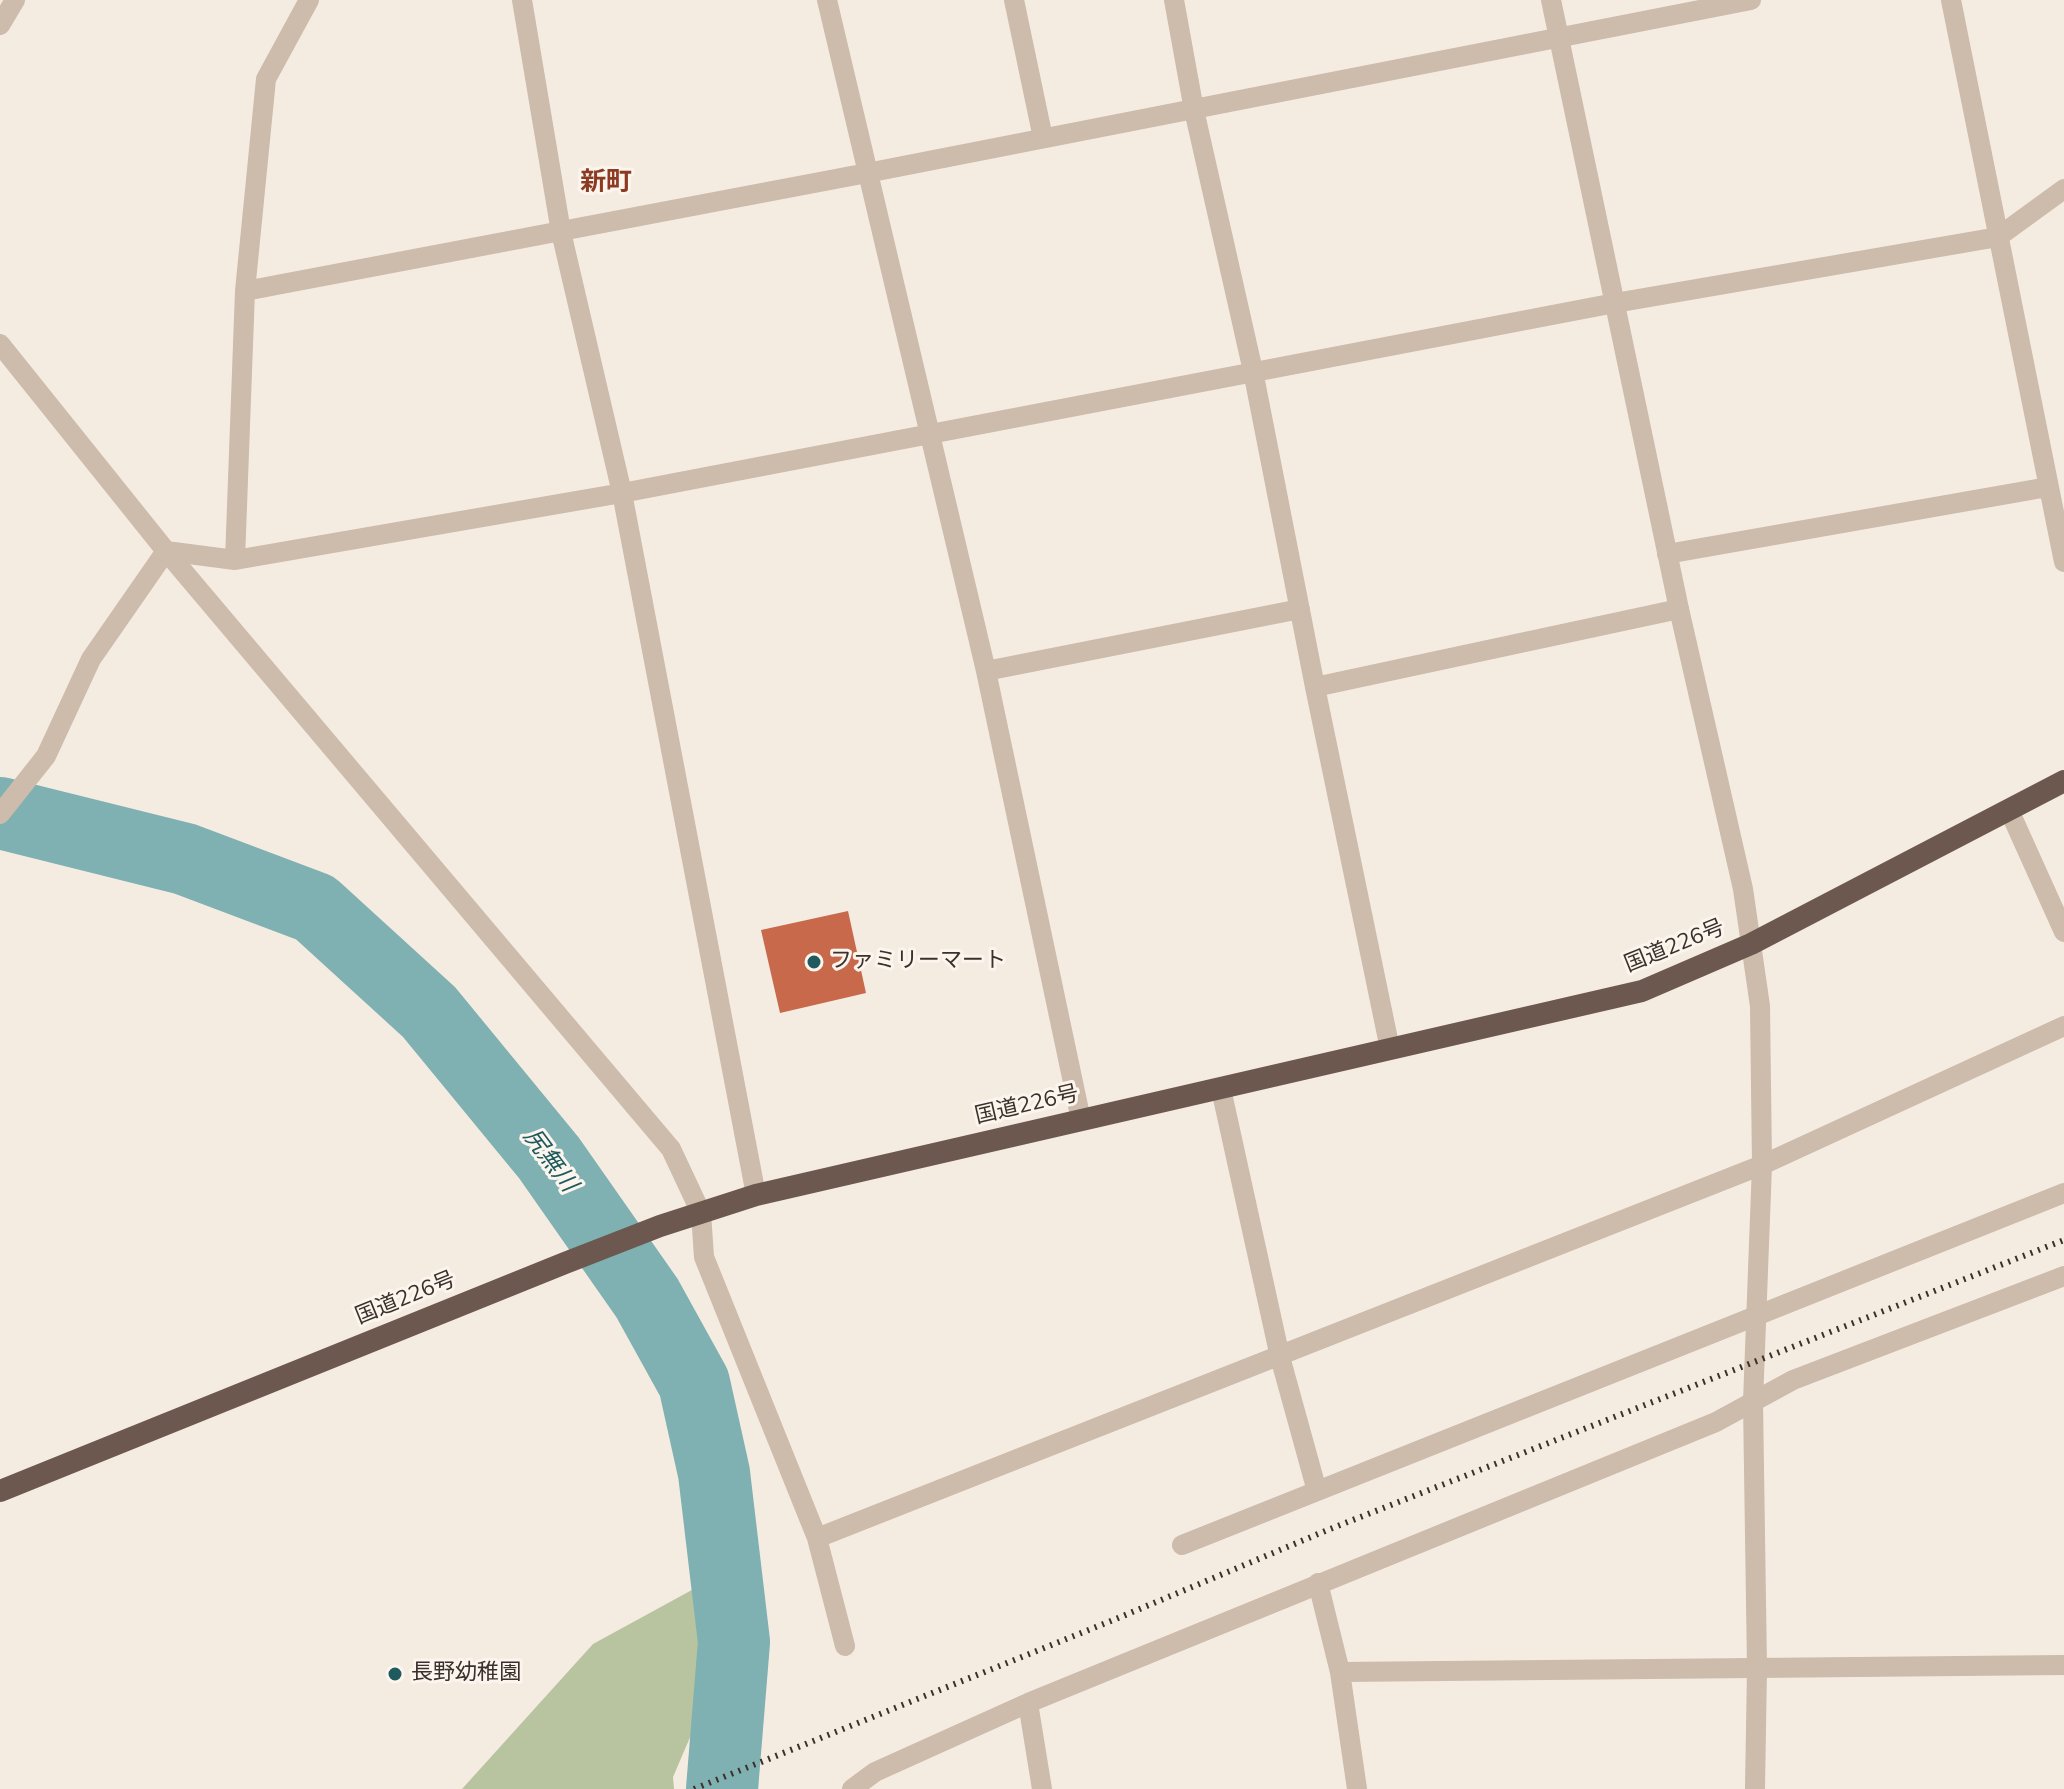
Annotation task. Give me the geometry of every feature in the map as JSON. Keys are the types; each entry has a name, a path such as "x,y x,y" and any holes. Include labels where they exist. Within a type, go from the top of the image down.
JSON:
{"highway":[{"name":"国道226号","path":"0,1491 565,1263 660,1226 756,1195 1642,991 1751,944 2064,781"}],"street":[{"path":"0,25 15,0"},
{"path":"235,560 245,291 266,79 309,0"},
{"path":"522,0 561,232 622,493 756,1195"},
{"path":"827,0 986,671 1081,1120"},
{"path":"1014,0 1043,138"},
{"path":"1174,0 1194,110 1253,371 1390,1049"},
{"path":"1551,0 1667,554 1743,889 1760,1006 1762,1165 1753,1402 1757,1668 1755,1789"},
{"path":"245,291 1751,0"},
{"path":"1951,0 2064,562"},
{"path":"166,551 235,560 622,493 1615,303 1998,237 2064,189"},
{"path":"0,344 166,551 671,1149 701,1213 704,1257 817,1538 845,1646"},
{"path":"1667,554 2048,487"},
{"path":"0,814 46,756 91,659 166,551"},
{"path":"986,671 1300,609"},
{"path":"1315,687 1679,609"},
{"path":"2009,810 2064,932"},
{"path":"817,1538 1762,1165 2064,1026"},
{"path":"1221,1089 1280,1357 1317,1491"},
{"path":"1182,1545 2064,1193"},
{"path":"852,1789 875,1772 1028,1703 1716,1422 1793,1380 2064,1276"},
{"path":"1318,1583 1340,1672 1357,1789"},
{"path":"1340,1672 2064,1665"},
{"path":"1028,1703 1042,1789"}],"green space":[{"path":"712,1579 718,1672 673,1777 674,1789 462,1789 593,1644"}],"building":[{"name":"ファミリーマート","path":"848,911 866,993 780,1013 761,930"}],"waterway":[{"name":"尻無川","path":"0,813 185,859 315,908 429,1012 549,1158 647,1298 694,1383 714,1473 734,1642 722,1789"}],"railway":[{"path":"694,1789 1330,1529 2064,1240"}],"place":[{"name":"ファミリーマート","path":"814,962"},
{"name":"長野幼稚園","path":"395,1674"}],"district":[{"name":"新町","path":"606,184"}]}
